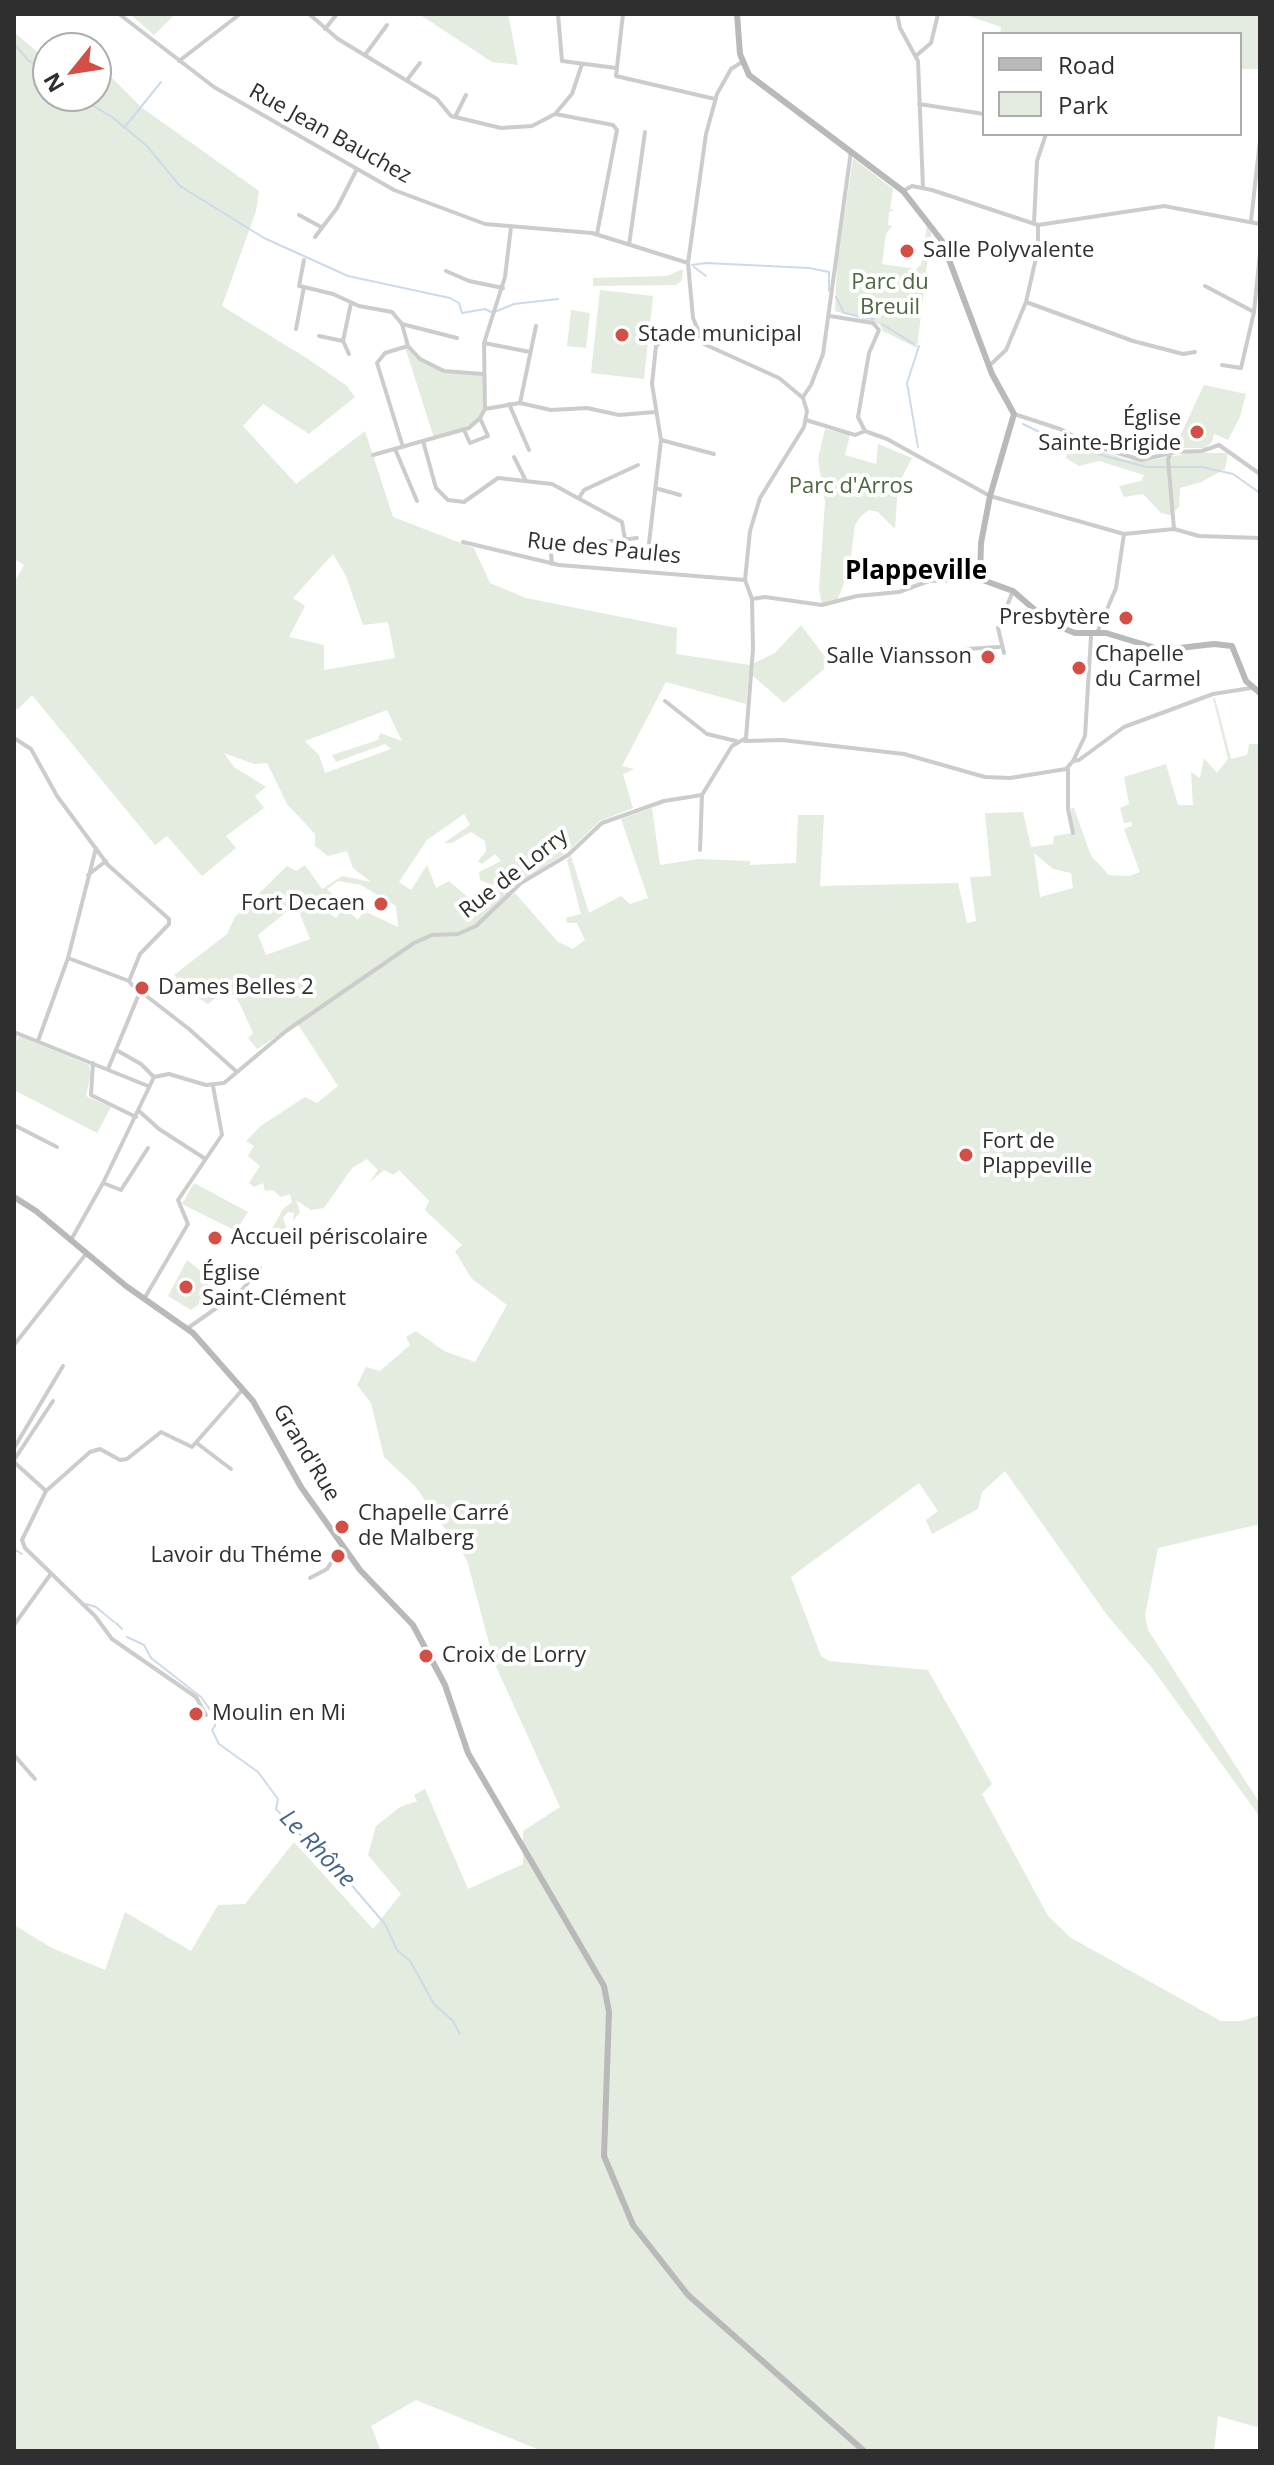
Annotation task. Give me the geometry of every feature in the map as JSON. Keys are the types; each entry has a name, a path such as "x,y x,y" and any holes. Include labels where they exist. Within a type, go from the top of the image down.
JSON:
{"street":[{"name":"Rue Jean Bauchez","path":"119,14 214,87 357,169 424,202 485,224 597,234 688,263"},
{"path":"179,61 240,14"},
{"path":"309,14 325,29 437,99 455,117 511,129 532,126 555,114 572,94 582,64"},
{"path":"325,29 337,14"},
{"path":"558,14 562,61 616,68"},
{"path":"623,14 616,76 715,99"},
{"path":"737,14 742,62 754,80 903,191 942,241 989,366 1014,414 1131,458 1151,460 1219,445 1229,449 1260,474"},
{"path":"897,14 900,28 917,55 918,104 925,161 923,188"},
{"path":"917,55 931,43 938,14"},
{"path":"365,55 387,25"},
{"path":"742,62 731,69 715,99 706,134 688,263 698,336 704,344 779,378 803,398"},
{"path":"406,80 420,63"},
{"path":"455,117 466,95"},
{"path":"918,104 982,114"},
{"path":"555,114 613,125 617,130 597,234"},
{"path":"629,245 645,132"},
{"path":"989,366 1006,350 1026,302 1038,249 1034,183 1046,136"},
{"path":"1251,221 1260,140"},
{"path":"700,850 702,795 747,733 752,599 745,580 750,531 760,498 806,420 803,398 818,369 830,316 835,281 833,264 851,151"},
{"path":"315,237 334,212 357,169"},
{"path":"903,191 912,186 923,188 1036,224 1164,206 1260,224"},
{"path":"299,215 321,227"},
{"path":"373,455 464,430 480,418 485,409 484,343 503,288 511,227"},
{"path":"1222,365 1241,368 1254,312 1260,253"},
{"path":"304,260 299,286 392,312 402,324 408,346 434,367 483,374"},
{"path":"446,271 469,281 503,288"},
{"path":"1205,286 1254,312"},
{"path":"296,329 304,287"},
{"path":"1026,302 1133,341 1183,354 1195,352"},
{"path":"349,354 343,341 351,303"},
{"path":"830,316 873,323 879,330 869,353 858,417 865,431 915,454 990,496 1124,534 1174,529 1199,536 1260,538"},
{"path":"402,324 457,338"},
{"path":"520,403 536,326"},
{"path":"319,336 343,341"},
{"path":"649,543 661,440 652,384 657,343 698,336"},
{"path":"484,343 530,352"},
{"path":"403,447 377,363 385,353 408,346"},
{"path":"485,409 520,403 551,410 587,408 619,415 655,412"},
{"path":"509,404 529,450"},
{"path":"980,579 981,543 990,496 1014,414"},
{"path":"464,430 470,443 488,436 480,418"},
{"path":"806,420 855,435 865,431"},
{"path":"1174,529 1168,456 1177,438"},
{"path":"661,440 714,454"},
{"path":"423,441 436,488 448,500 464,502 498,478 552,484 622,522 625,539"},
{"path":"395,449 417,501"},
{"path":"514,457 526,481"},
{"path":"579,498 584,490 638,465"},
{"path":"655,488 680,495"},
{"path":"1073,833 1068,809 1068,767 1085,736 1094,634 1116,588 1124,534"},
{"path":"552,564 551,553 556,548 637,538"},
{"name":"Rue des Paules","path":"463,542 552,564 745,580"},
{"path":"752,599 765,597 822,605 857,596 899,592 929,581 980,579 1013,591 1053,624 1162,650 1214,644 1232,646 1251,688 1260,693"},
{"path":"1004,653 1000,647 998,628 1013,591"},
{"path":"966,649 1000,647"},
{"path":"1073,761 1083,758 1124,727 1213,694 1251,688"},
{"path":"665,701 707,734 740,741 807,742 904,754 995,778 1068,767"},
{"path":"14,738 31,749 57,796 106,861 170,921 140,954 129,981"},
{"name":"Rue de Lorry","path":"213,1086 224,1083 286,1031 370,970 423,938 466,932 476,926 521,883 568,855 602,823 664,801 702,795"},
{"path":"38,1041 68,958 96,848"},
{"path":"87,877 106,861"},
{"path":"68,958 129,981 139,994 189,1029 237,1072"},
{"path":"108,1069 139,994"},
{"path":"14,1044 14,1032 148,1086"},
{"path":"117,1050 141,1064 154,1077"},
{"path":"93,1063 91,1095 136,1117"},
{"path":"70,1240 103,1183 154,1077 169,1074 213,1086 222,1135 178,1200 188,1224 144,1299"},
{"path":"138,1111 159,1129 204,1158"},
{"path":"14,1125 57,1147"},
{"path":"103,1183 121,1190 148,1148"},
{"name":"Grand'Rue","path":"14,1197 144,1299 188,1328 257,1408 301,1487 367,1578 404,1614 427,1649 445,1685 468,1753 598,1972 607,1998 603,2148 609,2171 633,2225 688,2295 864,2451"},
{"path":"14,1345 86,1254"},
{"path":"188,1328 242,1290 260,1268"},
{"path":"14,1448 63,1366"},
{"path":"206,1715 196,1697 112,1639 95,1616 25,1548 22,1540 46,1491 95,1449 127,1459 161,1432 188,1447 197,1444 219,1413 243,1389"},
{"path":"46,1491 14,1461 53,1401"},
{"path":"197,1444 231,1469"},
{"path":"310,1578 327,1569 334,1552 344,1544"},
{"path":"14,1625 50,1575"},
{"path":"14,1755 35,1779"}],"green space":[{"path":"130,14 175,14 154,35"},
{"path":"419,14 508,14 518,65 492,62"},
{"path":"963,14 1260,14 1260,69 1242,69 1242,32 1000,32 1001,27"},
{"path":"14,32 32,47 32,112 112,112 112,78 141,107 259,191 256,211 222,306 308,359 347,386 355,397 309,434 263,404 243,426 296,484 365,431 393,517 474,548 490,583 526,598 677,628 676,654 750,665 746,704 666,682 622,766 634,769 623,774 633,808 600,821 566,853 516,884 498,905 515,893 558,942 573,949 585,940 577,923 567,923 566,918 581,914 567,860 571,856 589,913 621,896 630,904 648,898 621,819 652,808 660,865 699,859 750,861 750,865 796,863 798,815 824,815 820,886 958,883 967,923 976,921 970,877 991,876 985,813 1023,812 1031,847 1053,844 1054,836 1072,833 1071,808 1074,808 1091,856 1109,875 1129,876 1140,872 1124,829 1132,826 1132,822 1124,823 1120,808 1129,804 1124,777 1166,764 1178,805 1193,805 1191,772 1200,778 1204,758 1217,773 1228,759 1213,698 1231,759 1247,755 1249,744 1260,744 1260,1524 1158,1548 1145,1616 1148,1630 1259,1802 1260,1817 1152,1668 1107,1615 1005,1471 982,1492 978,1509 932,1534 926,1520 938,1511 919,1483 791,1577 821,1656 829,1661 928,1670 992,1784 982,1794 1048,1916 1071,1938 1221,2021 1242,2021 1260,2015 1260,2428 1218,2416 1214,2451 542,2451 416,2400 371,2426 381,2451 14,2451 14,1925 52,1948 105,1970 125,1912 191,1951 218,1905 245,1904 294,1842 373,1929 401,1894 368,1855 376,1826 400,1807 417,1801 414,1795 425,1789 468,1889 523,1864 523,1831 560,1807 494,1662 467,1560 415,1486 384,1457 371,1403 357,1385 366,1367 380,1371 410,1345 406,1337 416,1331 444,1351 475,1362 507,1305 471,1278 455,1251 462,1245 425,1210 429,1201 399,1170 393,1175 384,1170 369,1183 378,1170 367,1159 352,1168 324,1208 311,1210 296,1200 300,1212 293,1221 294,1213 288,1212 283,1218 287,1230 277,1238 280,1245 266,1240 283,1209 292,1202 290,1194 281,1197 273,1190 265,1191 263,1183 254,1187 249,1183 260,1166 248,1156 254,1146 246,1141 262,1125 305,1097 317,1103 338,1086 297,1023 257,1049 248,1038 253,1033 239,1002 227,989 208,1004 189,992 174,975 227,934 235,917 287,866 296,871 305,865 322,889 342,876 371,882 353,868 347,851 328,856 315,846 315,834 287,804 267,763 254,764 224,753 234,767 266,787 255,796 264,808 226,836 236,848 202,876 167,836 155,845 32,695 18,709 14,708 14,583 24,565 14,559","holes":["333,554 346,576 363,625 388,622 395,658 324,670 324,645 289,637 305,606 293,598","387,710 402,741 380,733 378,740 332,755 336,762 385,744 391,749 325,773 319,755 305,741","464,814 470,825 444,843 452,843 471,832 485,841 486,851 478,861 482,864 495,854 501,861 479,872 480,880 498,887 477,905 449,881 436,888 427,865 411,890 399,882 427,840","1034,853 1053,869 1071,873 1073,888 1040,897","338,881 361,885 396,906 398,927 364,911 358,920 342,906 337,918 331,915 338,900 327,889","296,904 310,939 266,955 258,935"]},
{"name":"Parc du Breuil","path":"853,158 893,189 890,209 894,210 889,212 888,225 892,226 886,234 882,264 916,269 921,265 927,225 931,233 917,348 883,331 879,324 835,311 837,264"},
{"path":"683,269 682,280 676,285 593,286 593,278 667,276"},
{"name":"Stade municipal","path":"600,290 653,296 644,379 591,373"},
{"path":"571,310 590,313 586,348 567,346"},
{"path":"408,346 420,359 444,371 483,374 485,409 473,426 434,438 405,347"},
{"path":"1204,385 1246,394 1240,417 1228,440 1214,434 1212,442 1205,448 1181,448 1179,438"},
{"name":"Parc d'Arros","path":"825,429 850,435 845,455 876,464 878,444 912,458 898,485 895,529 878,512 869,510 861,516 855,525 849,570 837,601 822,605 819,589 825,502 818,459"},
{"path":"1071,437 1087,447 1129,460 1147,461 1189,453 1228,453 1225,469 1201,482 1180,488 1179,507 1170,515 1161,513 1143,494 1124,497 1119,486 1141,481 1144,475 1099,461 1079,466 1066,458"},
{"path":"801,625 825,657 824,669 784,703 753,676 754,663 775,653"},
{"path":"19,1036 89,1065 91,1073 86,1096 111,1107 97,1133 14,1090 14,1048"},
{"path":"194,1183 248,1212 236,1231 182,1204"},
{"path":"187,1260 213,1281 208,1285 210,1296 191,1310 168,1296"}],"waterway":[{"path":"14,44 32,63"},
{"path":"124,128 161,82"},
{"path":"104,112 147,146 180,186 264,238 348,276 450,298 459,303 462,313 485,309 491,312"},
{"path":"692,265 809,268 829,272 829,291"},
{"path":"694,267 706,276"},
{"path":"836,297 844,313 874,319"},
{"path":"497,311 514,304 558,299"},
{"path":"882,324 914,344"},
{"path":"918,447 907,383 919,346"},
{"path":"1023,424 1067,446 1147,467 1202,467 1233,474 1260,493"},
{"name":"Le Rhône","path":"14,1549 22,1554"},
{"name":"Le Rhône","path":"86,1604 96,1607 114,1622"},
{"name":"Le Rhône","path":"116,1623 122,1629"},
{"name":"Le Rhône","path":"127,1637 144,1645 151,1658 201,1697 214,1715 215,1726 212,1730 219,1744 258,1772 278,1799 276,1809 309,1844 316,1845 323,1856"},
{"name":"Le Rhône","path":"342,1874 385,1924 397,1950 410,1961 434,2004 453,2021 460,2034"}],"place":[{"name":"Salle Polyvalente","path":"907,251"},
{"name":"Stade municipal","path":"622,335"},
{"name":"Église Sainte-Brigide","path":"1197,432"},
{"name":"Presbytère","path":"1126,618"},
{"name":"Salle Viansson","path":"988,657"},
{"name":"Chapelle du Carmel","path":"1079,668"},
{"name":"Fort Decaen","path":"381,904"},
{"name":"Dames Belles 2","path":"142,988"},
{"name":"Fort de Plappeville","path":"966,1155"},
{"name":"Accueil périscolaire","path":"215,1238"},
{"name":"Église Saint-Clément","path":"186,1287"},
{"name":"Chapelle Carré de Malberg","path":"342,1527"},
{"name":"Lavoir du Théme","path":"338,1556"},
{"name":"Croix de Lorry","path":"426,1656"},
{"name":"Moulin en Mi","path":"196,1714"}],"district":[{"name":"Plappeville","path":"916,572"}]}
